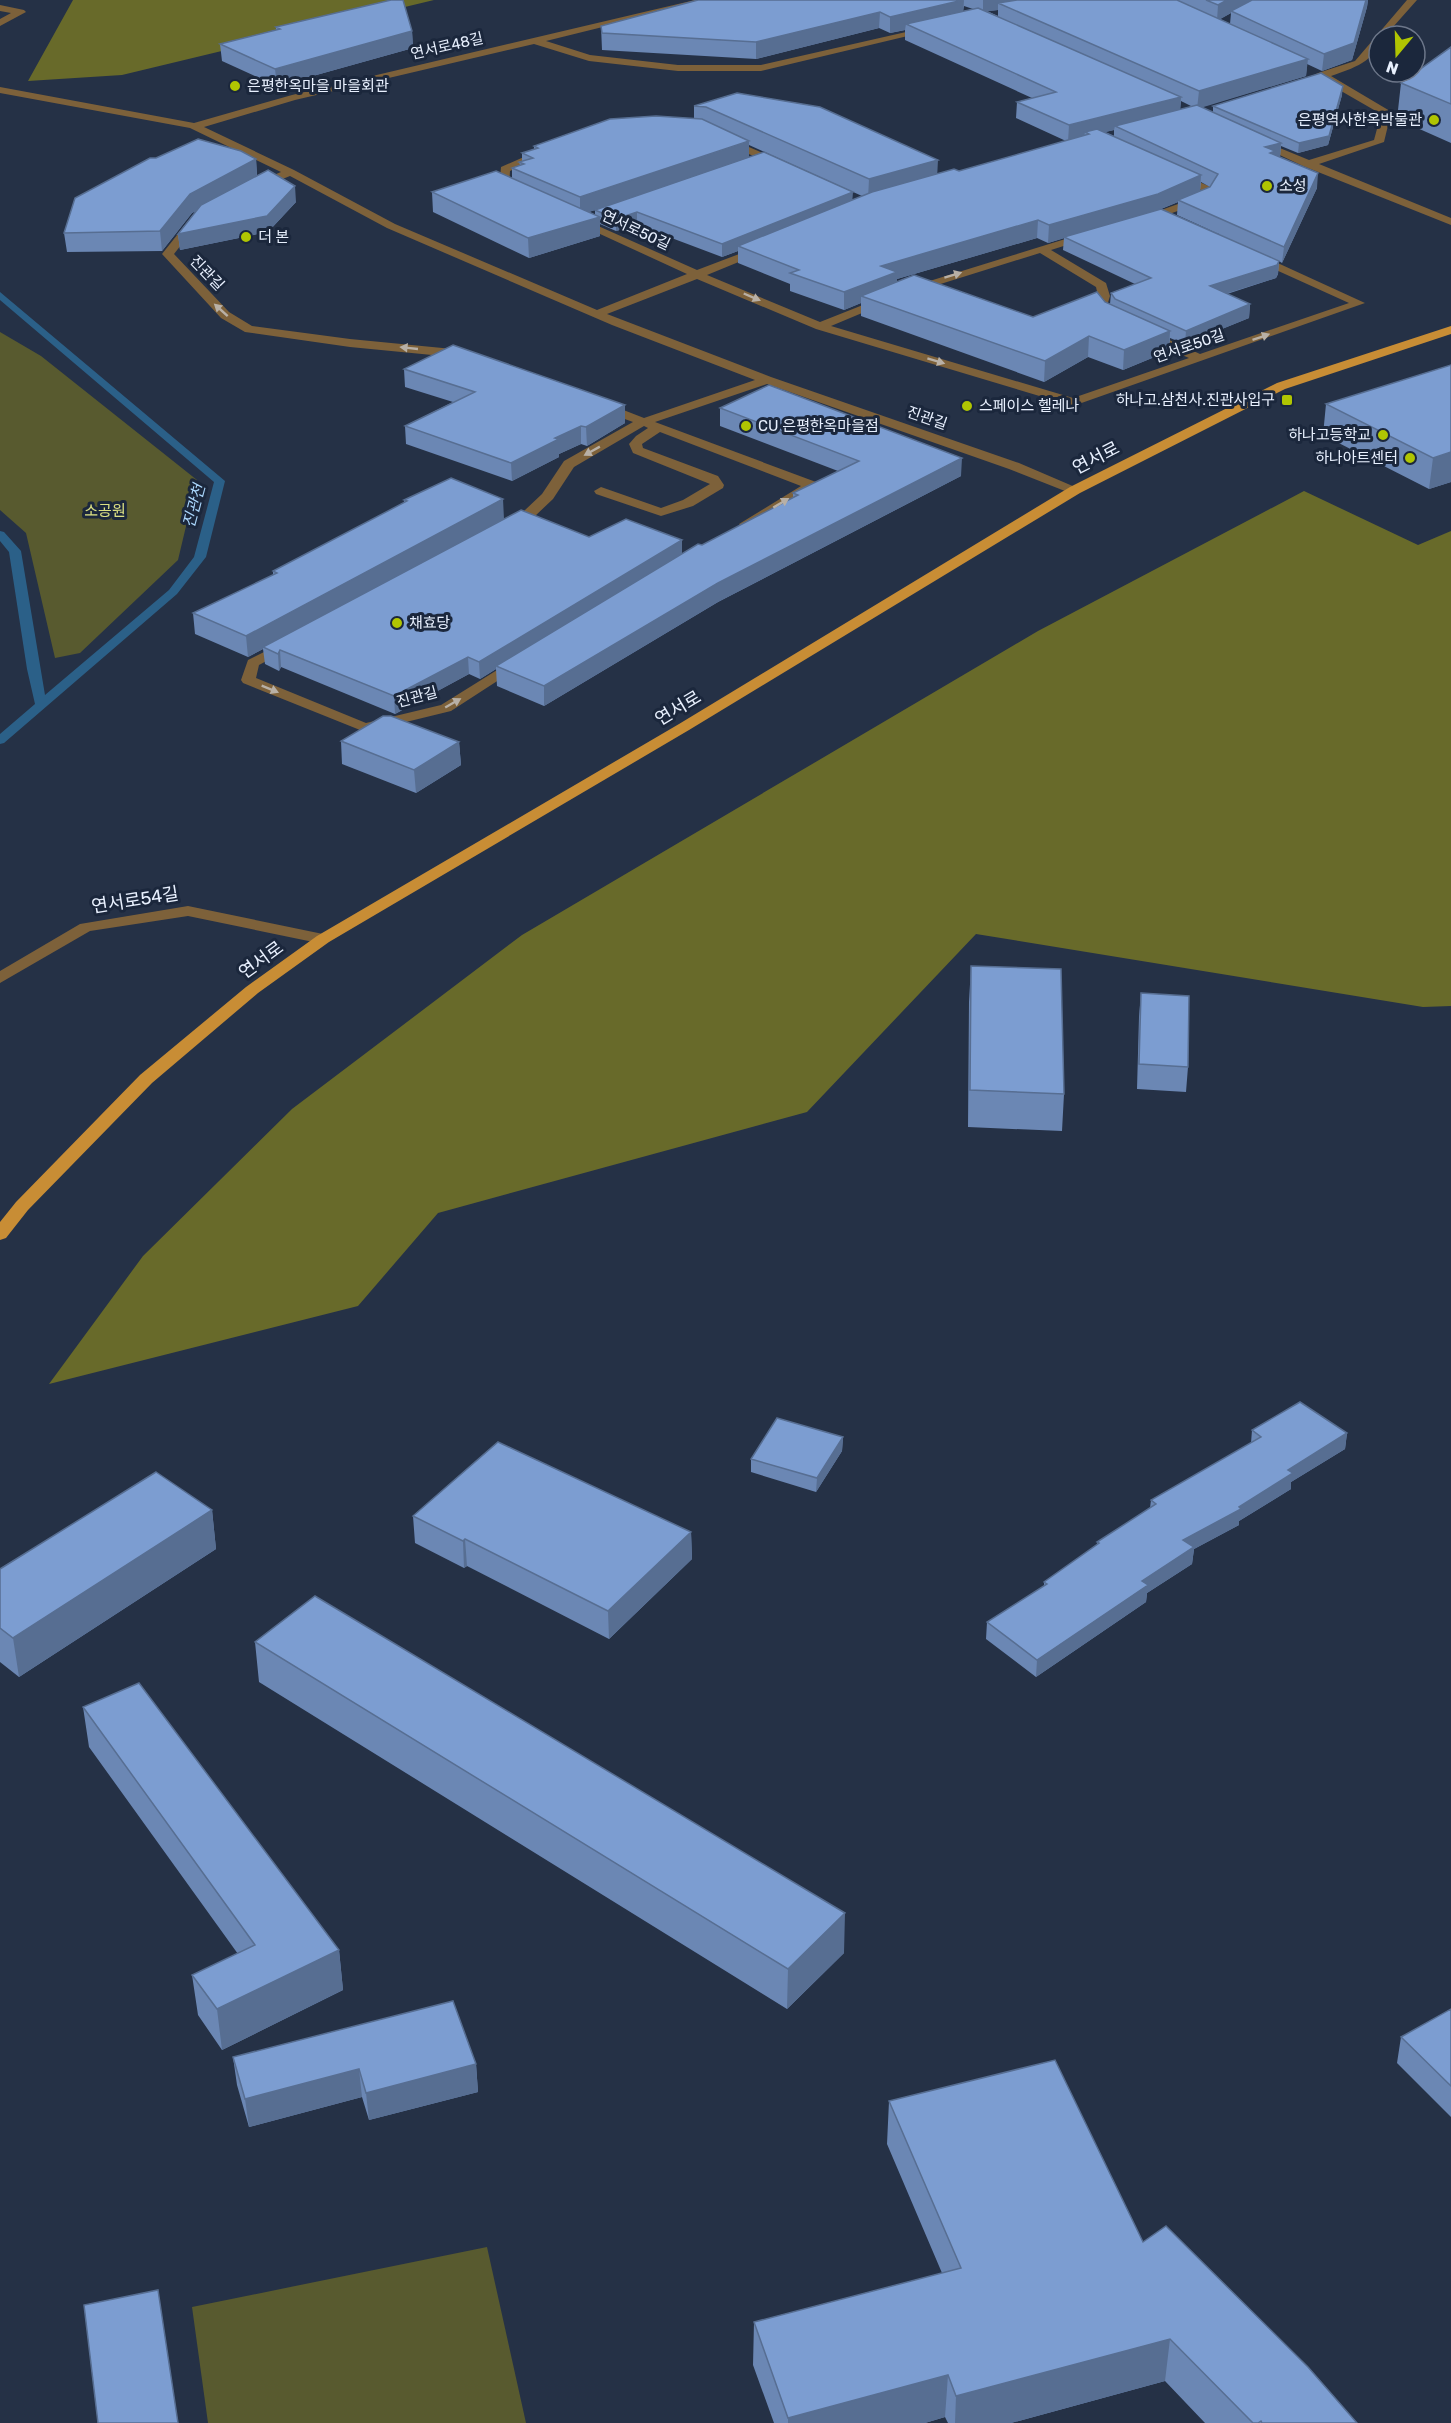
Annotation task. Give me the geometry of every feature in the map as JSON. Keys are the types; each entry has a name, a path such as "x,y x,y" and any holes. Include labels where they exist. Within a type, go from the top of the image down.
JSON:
{"main road":[{"name":"연서로","path":"0,1234 22,1206 146,1079 252,990 323,939 684,727 1075,490 1281,386 1451,330"}],"street":[{"path":"0,3 6,0"},
{"name":"연서로48길","path":"194,126 292,98 707,0"},
{"path":"1390,24 1412,0"},
{"path":"0,8 21,12 0,22"},
{"path":"533,40 589,58 678,68 761,68 933,28"},
{"path":"1292,86 1319,74 1359,63 1367,52"},
{"path":"1307,164 1379,142 1386,113 1319,74"},
{"name":"진관길","path":"0,90 194,126 290,172 391,226 684,349 1014,466 1075,490"},
{"path":"715,135 786,167"},
{"path":"1246,137 1451,222"},
{"path":"525,198 503,188 506,169 551,148"},
{"path":"744,165 766,158"},
{"path":"1139,221 1167,217 1204,198 1209,190 1168,171"},
{"path":"243,193 290,172"},
{"name":"진관길","path":"206,212 196,217 168,254 225,315 249,329 350,343 469,354 476,357"},
{"name":"연서로50길","path":"580,218 698,274 820,326 1073,402 1359,303 1248,254"},
{"path":"820,326 899,294 1096,233"},
{"path":"598,313 772,244"},
{"path":"1041,249 1102,285 1104,296 1101,307 1109,317 1119,322"},
{"path":"1139,331 1199,358"},
{"path":"497,531 528,514 548,496 555,482 569,464 643,422 767,380"},
{"path":"590,401 811,484 734,532"},
{"path":"601,491 661,512 688,503 718,485 713,479 638,450 635,444 646,433 662,428"},
{"name":"진관길","path":"297,640 253,663 248,680 365,728 446,708 531,656"},
{"name":"연서로54길","path":"0,978 86,927 188,911 323,939"}],"green space":[{"name":"소공원","path":"0,332 41,356 197,480 178,560 80,653 55,658 26,533 0,510"},
{"path":"487,2247 526,2423 208,2423 192,2307"}],"shaded area":[{"path":"73,0 434,0 122,75 28,81"},
{"path":"1304,491 1418,545 1451,531 1451,1006 1423,1007 976,934 807,1112 438,1213 358,1306 49,1384 143,1256 292,1109 522,935 1038,631"}],"building":[{"path":"391,0 403,0 412,31 275,69 220,44 280,29 276,27"},
{"path":"698,0 963,0 890,17 880,12 756,42 602,33 601,26"},
{"path":"1017,0 1177,0 1308,59 1199,91 998,3"},
{"path":"1206,0 1227,0 1218,5"},
{"path":"1252,0 1366,0 1354,43 1324,54 1231,11"},
{"path":"978,8 1181,97 1069,125 1017,102 1056,92 906,24"},
{"path":"1451,47 1451,104 1403,84 1427,84 1427,64"},
{"path":"1321,73 1343,86 1329,136 1299,143 1213,106"},
{"path":"737,93 820,107 938,160 869,179 706,107 694,106"},
{"path":"1197,105 1281,143 1265,147 1275,151 1270,153 1318,173 1284,247 1178,200 1210,187 1218,174 1115,126"},
{"path":"656,116 702,119 749,141 580,197 512,168 524,164 519,162 533,158 522,153 538,148 534,146 610,119"},
{"path":"1097,129 1201,175 1158,194 1049,225 1038,220 881,266 897,272 844,292 790,273 799,270 738,246 872,192 954,169 959,171 1089,134 1085,132"},
{"path":"198,139 241,151 256,159 190,194 160,231 64,233 75,198 150,158 156,158"},
{"path":"764,152 853,192 722,244 637,212 616,219 595,210"},
{"path":"268,170 295,186 267,216 178,234 201,205"},
{"path":"496,171 600,217 528,238 432,192"},
{"path":"1161,209 1279,261 1277,265 1210,286 1250,304 1186,331 1115,299 1111,293 1151,278 1064,237"},
{"path":"914,275 1033,317 1097,292 1105,302 1170,331 1124,350 1089,336 1045,361 861,296"},
{"path":"453,345 625,405 586,427 581,426 555,438 559,439 511,463 405,426 475,392 404,369"},
{"path":"1451,365 1451,452 1433,458 1326,404"},
{"path":"769,385 962,458 718,583 544,686 496,666 698,544 702,545 798,495 793,493 859,461 720,408"},
{"path":"451,478 503,499 246,636 193,613 277,573 273,571 407,501 404,500"},
{"path":"521,510 589,537 626,519 682,540 479,662 468,657 394,696 280,650 278,654 263,647"},
{"path":"383,716 391,716 459,742 414,770 341,741"},
{"path":"971,966 1061,969 1064,1094 970,1090"},
{"path":"1141,993 1189,996 1188,1067 1139,1064"},
{"path":"1300,1402 1347,1433 1288,1470 1293,1473 1239,1507 1241,1509 1183,1540 1194,1547 1142,1581 1148,1585 1037,1660 987,1622 1047,1584 1044,1582 1099,1543 1097,1542 1156,1504 1151,1500 1261,1437 1252,1430"},
{"path":"777,1418 843,1437 817,1478 751,1459"},
{"path":"498,1442 691,1532 608,1611 465,1539 463,1541 413,1516"},
{"path":"156,1472 212,1510 13,1638 0,1628 0,1569"},
{"path":"315,1596 845,1913 788,1969 255,1642"},
{"path":"139,1683 339,1950 217,2009 192,1975 255,1945 83,1707"},
{"path":"453,2001 476,2064 366,2093 359,2069 245,2099 233,2057"},
{"path":"1451,2009 1451,2086 1401,2037"},
{"path":"1055,2060 1143,2242 1166,2226 1308,2367 1357,2423 1262,2423 1261,2421 1253,2423 1170,2339 956,2396 948,2375 788,2418 754,2322 961,2268 889,2101"},
{"path":"158,2290 178,2423 98,2423 84,2305"}],"waterway":[{"name":"진관천","path":"0,295 220,481 200,557 173,592 41,705"},
{"path":"0,534 15,551 33,669 41,705"},
{"name":"진관천","path":"0,740 41,705"}],"place":[{"name":"은평한옥마을 마을회관","path":"235,86"},
{"name":"은평역사한옥박물관","path":"1434,120"},
{"name":"소성","path":"1267,186"},
{"name":"더 본","path":"246,237"},
{"name":"하나고.삼천사.진관사입구","path":"1287,400"},
{"name":"스페이스 헬레나","path":"967,406"},
{"name":"CU 은평한옥마을점","path":"746,426"},
{"name":"하나고등학교","path":"1383,435"},
{"name":"하나아트센터","path":"1410,458"},
{"name":"채효당","path":"397,623"}]}
